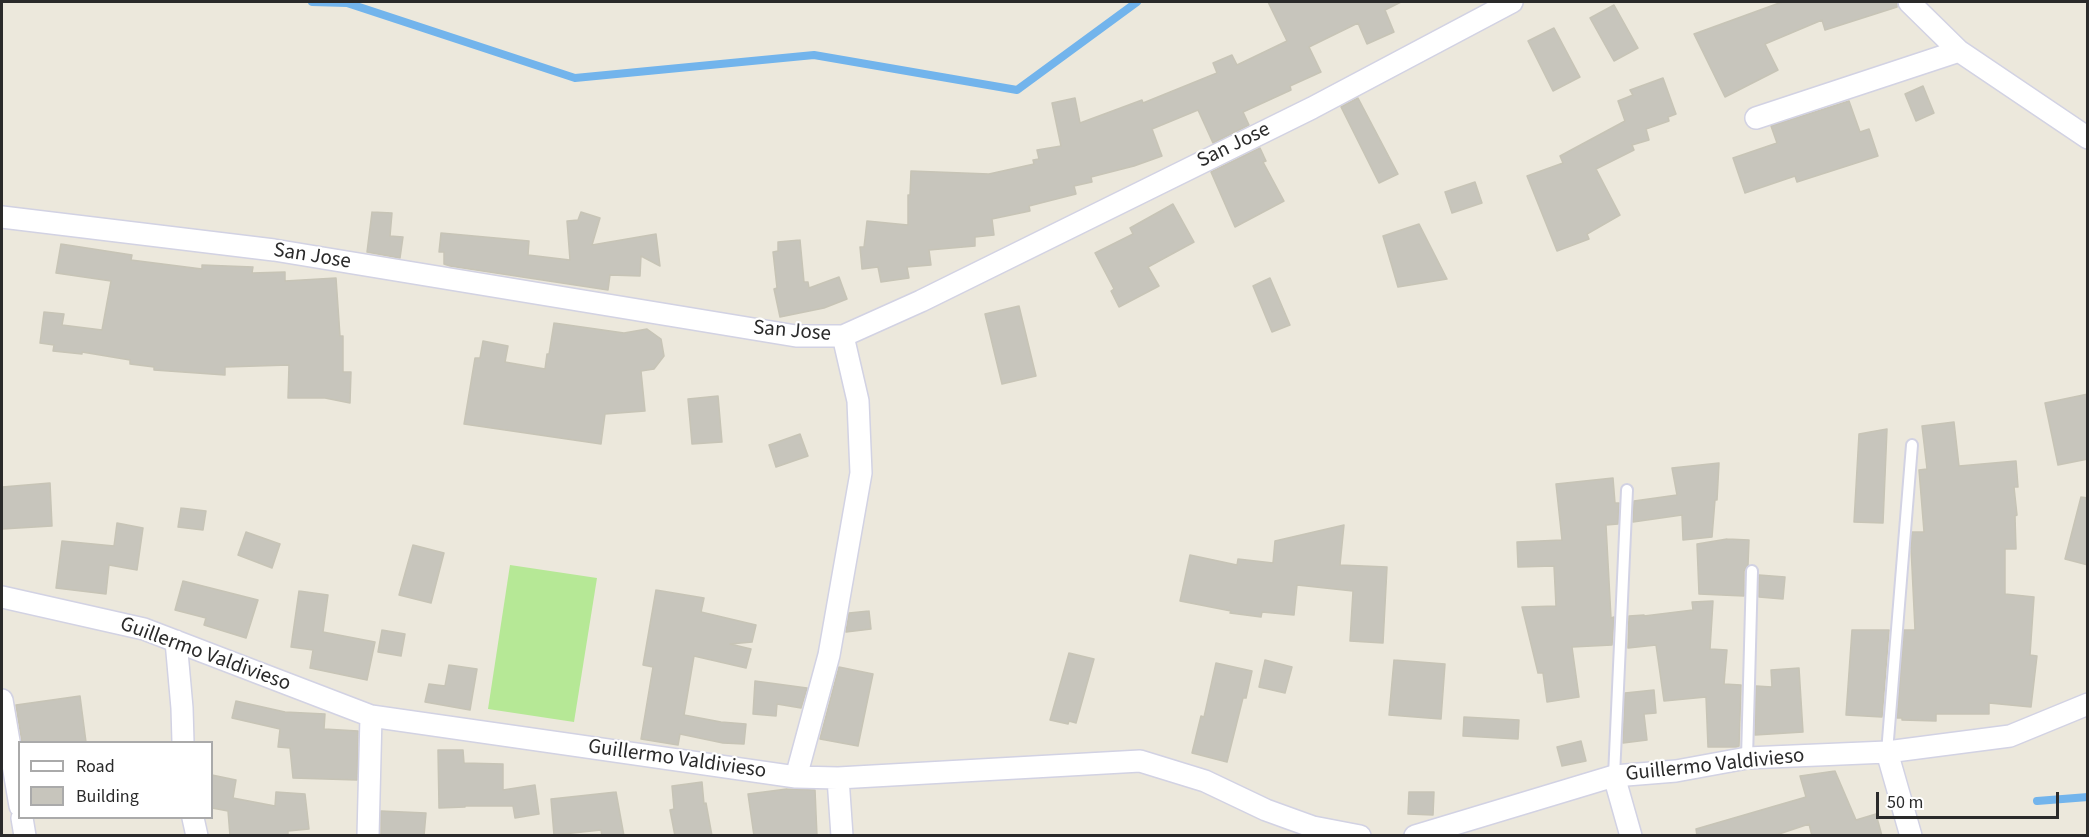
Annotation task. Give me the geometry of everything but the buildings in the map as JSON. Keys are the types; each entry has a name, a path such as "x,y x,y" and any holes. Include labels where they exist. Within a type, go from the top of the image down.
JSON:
{"street":[{"name":"San Jose","path":"2,217 274,250 796,336 843,336 921,301 1312,108 1512,2"},
{"path":"1909,2 1959,51 2088,138"},
{"path":"1756,118 1959,51"},
{"path":"796,777 829,655 861,473 858,401 843,336"},
{"name":"Guillermo Valdivieso","path":"2,597 144,629 371,716 796,777 838,778 1140,761 1205,781 1266,810 1313,827 1360,836"},
{"path":"176,640 183,741"},
{"path":"2,700 18,794"},
{"name":"Guillermo Valdivieso","path":"1415,836 1443,832 1614,776 1677,771 1747,758 1887,752 2010,736 2088,704"},
{"path":"368,836 371,716"},
{"path":"1887,752 1911,836"},
{"path":"1614,776 1631,836"},
{"path":"838,778 842,836"},
{"path":"22,819 25,836"},
{"path":"193,819 197,836"}],"lane":[{"path":"1887,752 1912,445"},
{"path":"1614,776 1627,490"},
{"path":"1747,758 1752,571"}],"green space":[{"path":"510,565 597,578 574,722 488,709"}],"waterway":[{"path":"312,2 347,3 575,78 814,55 1017,90 1137,2"},
{"path":"2037,801 2088,797"}]}
